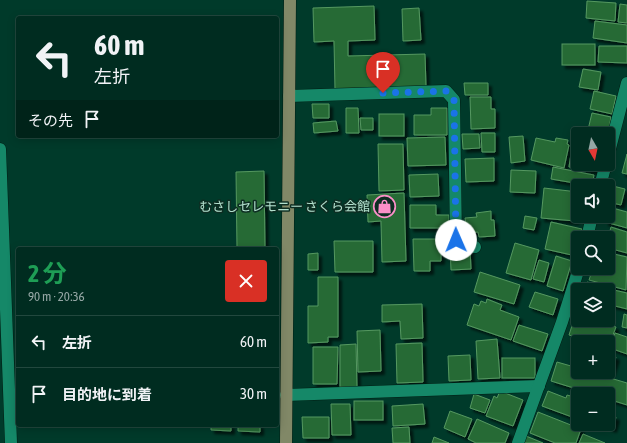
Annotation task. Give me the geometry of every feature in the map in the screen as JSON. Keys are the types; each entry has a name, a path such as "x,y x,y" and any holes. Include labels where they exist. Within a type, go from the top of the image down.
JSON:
{"main road":[{"path":"286,443 290,0"}],"lane":[{"path":"615,129 627,83"},
{"path":"289,96 446,91 454,100 456,240 475,247"},
{"path":"0,149 11,443"},
{"path":"518,443 562,322 577,275"},
{"path":"286,395 539,386"}],"building":[{"path":"587,1 616,3 615,21 586,18"},
{"path":"620,4 627,5 627,23 618,22"},
{"path":"374,6 375,40 348,41 348,56 425,54 426,87 335,90 334,41 314,42 313,8"},
{"path":"419,8 421,40 403,41 402,9"},
{"path":"595,21 627,25 627,43 593,38"},
{"path":"562,44 595,44 595,65 562,65"},
{"path":"599,46 627,46 627,63 598,62"},
{"path":"583,69 601,72 598,90 579,87"},
{"path":"464,83 488,83 488,95 465,95"},
{"path":"594,91 616,96 612,114 590,109"},
{"path":"470,97 491,97 491,109 495,109 495,128 471,129"},
{"path":"312,104 329,104 329,118 313,118"},
{"path":"346,108 358,108 359,133 346,133"},
{"path":"431,108 447,108 447,135 414,135 414,115 431,115"},
{"path":"592,113 611,117 609,127 589,127"},
{"path":"379,114 404,114 404,136 379,136"},
{"path":"360,118 373,118 373,130 361,130"},
{"path":"336,121 338,131 314,133 313,123"},
{"path":"481,133 495,133 495,152 482,152"},
{"path":"462,134 479,134 480,148 463,149"},
{"path":"523,136 525,161 511,163 509,137"},
{"path":"445,137 446,165 408,166 407,138"},
{"path":"536,138 555,142 556,138 568,140 567,144 569,145 564,168 531,160"},
{"path":"378,144 403,144 404,190 379,191"},
{"path":"571,154 571,167 569,167"},
{"path":"627,154 627,174 622,173"},
{"path":"494,158 494,181 466,182 465,159"},
{"path":"553,167 594,175 593,179 571,179 571,182 551,179"},
{"path":"511,170 536,171 535,193 510,192"},
{"path":"264,171 265,247 237,247 236,172"},
{"path":"438,174 439,196 410,197 409,175"},
{"path":"615,186 625,189 621,205 615,204"},
{"path":"544,188 571,191 571,221 541,218"},
{"path":"404,193 406,261 382,262 381,221 368,222 367,195"},
{"path":"410,205 436,205 436,215 449,215 449,228 410,228"},
{"path":"615,209 627,212 627,228 609,223 615,223"},
{"path":"491,211 491,220 494,220 495,236 479,237 478,232 467,233 465,218 477,217 476,213"},
{"path":"525,216 537,218 534,230 523,228"},
{"path":"551,222 582,229 582,231 571,231 571,255 545,249"},
{"path":"611,227 627,232 627,253 615,250 615,231 610,231"},
{"path":"413,239 441,239 441,261 430,261 430,271 414,271"},
{"path":"334,241 373,241 373,272 335,272"},
{"path":"515,243 539,250 531,280 506,273"},
{"path":"470,248 471,269 451,270 450,249"},
{"path":"318,253 318,270 308,270 308,254"},
{"path":"615,254 627,257 626,290 615,287 615,283 600,283 589,280 591,275 615,275"},
{"path":"556,256 571,261 563,291 547,286"},
{"path":"539,260 549,263 544,282 533,279"},
{"path":"480,272 520,285 514,304 474,292"},
{"path":"318,277 338,277 338,337 328,337 328,342 308,343 308,306 318,306"},
{"path":"615,290 627,293 627,309 615,306"},
{"path":"535,292 558,299 553,315 529,307"},
{"path":"487,299 502,305 500,310 519,317 511,340 467,325 474,304 479,306 481,301 486,303"},
{"path":"422,304 423,338 401,339 400,321 382,322 382,305"},
{"path":"624,314 627,315 627,328 622,327"},
{"path":"519,325 548,334 542,351 513,341"},
{"path":"572,327 616,327 613,335 569,335"},
{"path":"380,330 381,371 358,372 357,331"},
{"path":"615,333 627,337 627,354 615,350"},
{"path":"497,339 500,378 478,379 476,341"},
{"path":"422,343 423,382 397,383 396,344"},
{"path":"356,344 357,387 340,387 340,345"},
{"path":"313,347 338,347 337,384 313,384"},
{"path":"470,355 471,380 449,381 448,356"},
{"path":"502,358 535,358 535,378 502,378"},
{"path":"557,362 571,366 571,379 614,379 627,383 627,405 615,401 615,387 571,387 551,381"},
{"path":"500,391 523,400 513,426 486,416 494,396 497,398"},
{"path":"548,391 566,398 567,395 571,396 571,417 542,406"},
{"path":"474,394 490,400 485,413 470,408"},
{"path":"354,401 383,401 383,420 354,420"},
{"path":"331,404 350,404 351,435 332,435"},
{"path":"423,404 425,424 393,426 392,406"},
{"path":"450,411 472,419 465,437 444,428"},
{"path":"538,412 571,425 571,431 580,431 576,443 555,443 530,433"},
{"path":"302,417 329,417 329,438 303,438"},
{"path":"477,419 509,433 505,443 476,443 468,439"},
{"path":"211,427 231,427 231,431 211,430"},
{"path":"238,427 260,427 260,432 238,431"},
{"path":"409,427 410,443 393,443 392,428"},
{"path":"583,434 605,443 579,443"},
{"path":"526,436 543,443 523,443"},
{"path":"434,437 449,443 432,443"}],"place":[{"name":"むさしセレモニー さくら会館","path":"385,206"}],"route":[{"path":"383,93 446,91 454,100 456,240"}]}
